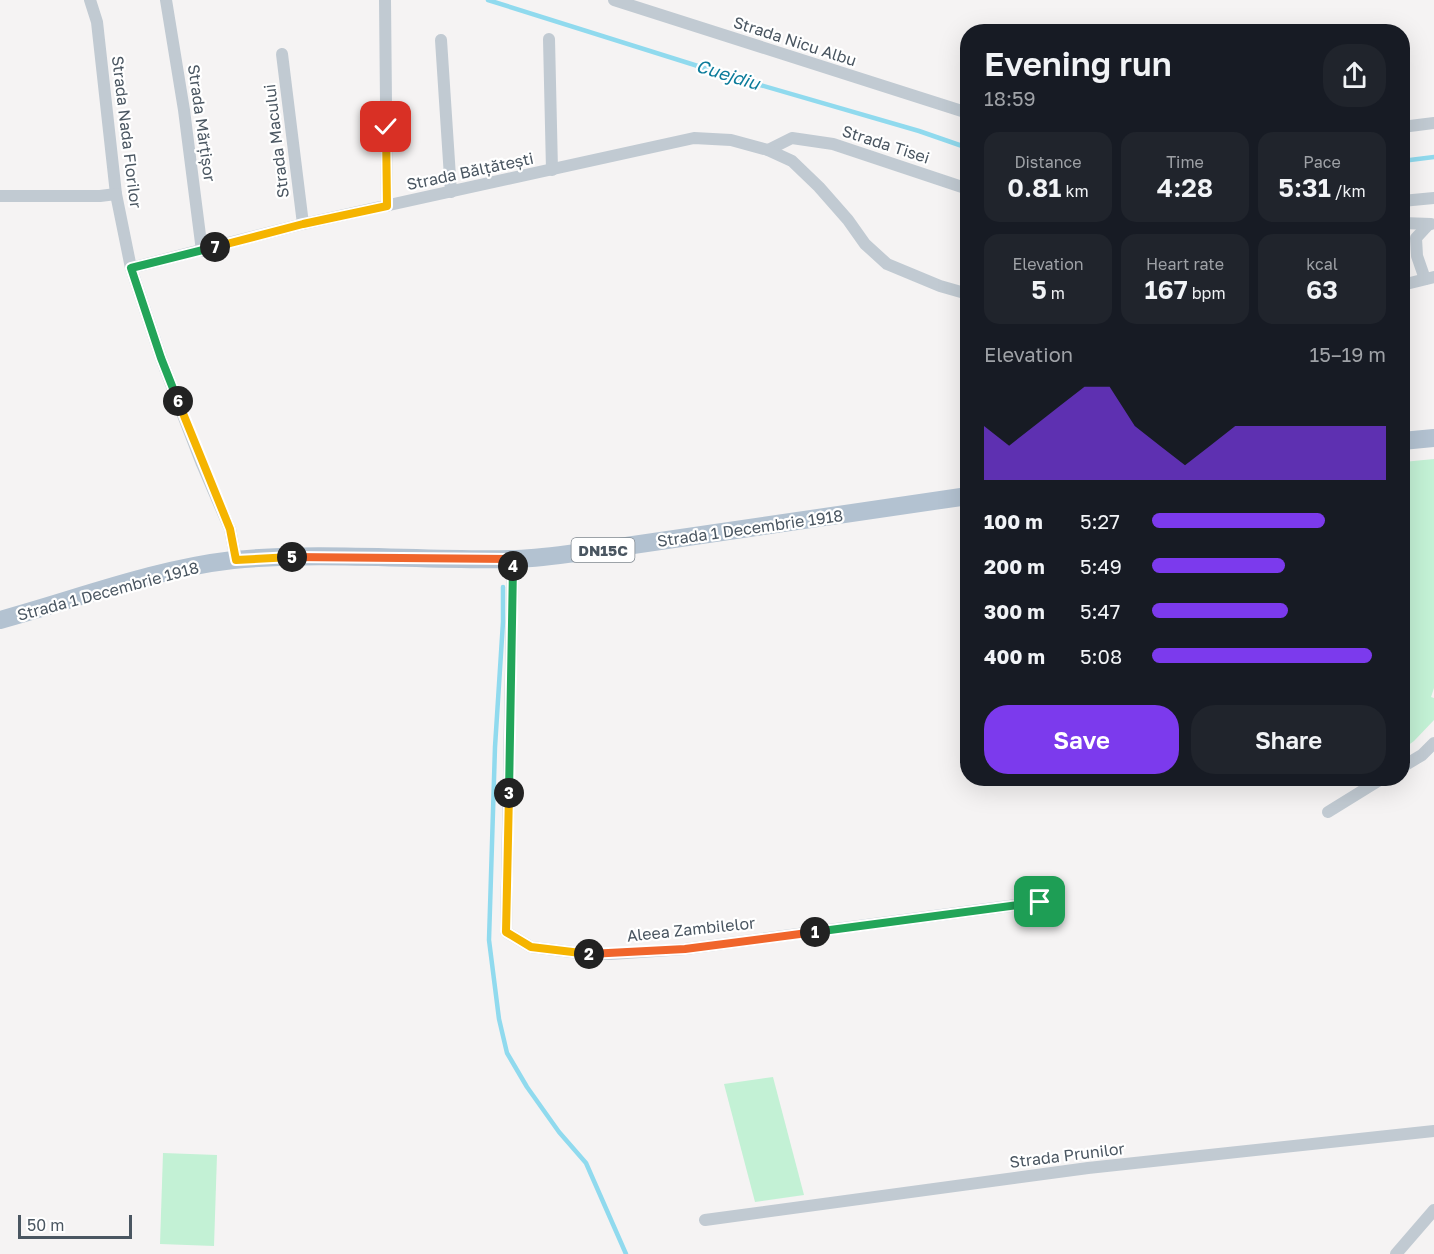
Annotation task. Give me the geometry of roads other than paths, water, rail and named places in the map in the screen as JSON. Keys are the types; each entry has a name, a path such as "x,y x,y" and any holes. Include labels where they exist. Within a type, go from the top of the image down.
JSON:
{"main road":[{"path":"1410,440 1434,438"},
{"name":"Strada 1 Decembrie 1918","path":"0,620 171,571 236,560 319,557 513,559 592,551 960,497"}],"street":[{"name":"Strada Nada Florilor","path":"90,0 97,22 116,194 131,268"},
{"name":"Strada Mărțișor","path":"166,0 184,110 202,250"},
{"path":"385,0 387,206"},
{"name":"Strada Nicu Albu","path":"614,0 960,109"},
{"path":"549,39 552,170"},
{"path":"441,40 452,192"},
{"name":"Strada Macului","path":"282,54 303,224"},
{"path":"1410,126 1434,123"},
{"name":"Strada Bălțătești","path":"131,268 303,224 694,138 731,140 768,150 792,161 819,187 848,220 865,244 887,264 960,292"},
{"name":"Strada Tisei","path":"768,150 792,138 833,144 960,186"},
{"path":"0,196 116,194"},
{"path":"1410,200 1434,198"},
{"path":"1410,223 1431,224"},
{"path":"1410,283 1430,278 1417,256 1416,238 1431,224"},
{"path":"131,268 161,358 202,465 230,529 236,560"},
{"name":"Aleea Zambilelor","path":"513,559 506,932 514,938 531,947 588,954 685,949 1040,902"},
{"path":"1410,762 1422,755 1434,743"},
{"path":"1328,812 1370,786"},
{"name":"Strada Prunilor","path":"705,1220 1088,1168 1434,1131"},
{"path":"1396,1254 1434,1210"}],"waterway":[{"name":"Cuejdiu","path":"488,0 960,145"},
{"name":"Cuejdiu","path":"1410,160 1434,157"},
{"path":"503,587 489,940 499,1019 507,1053 527,1087 559,1132 586,1163 626,1254"}]}
